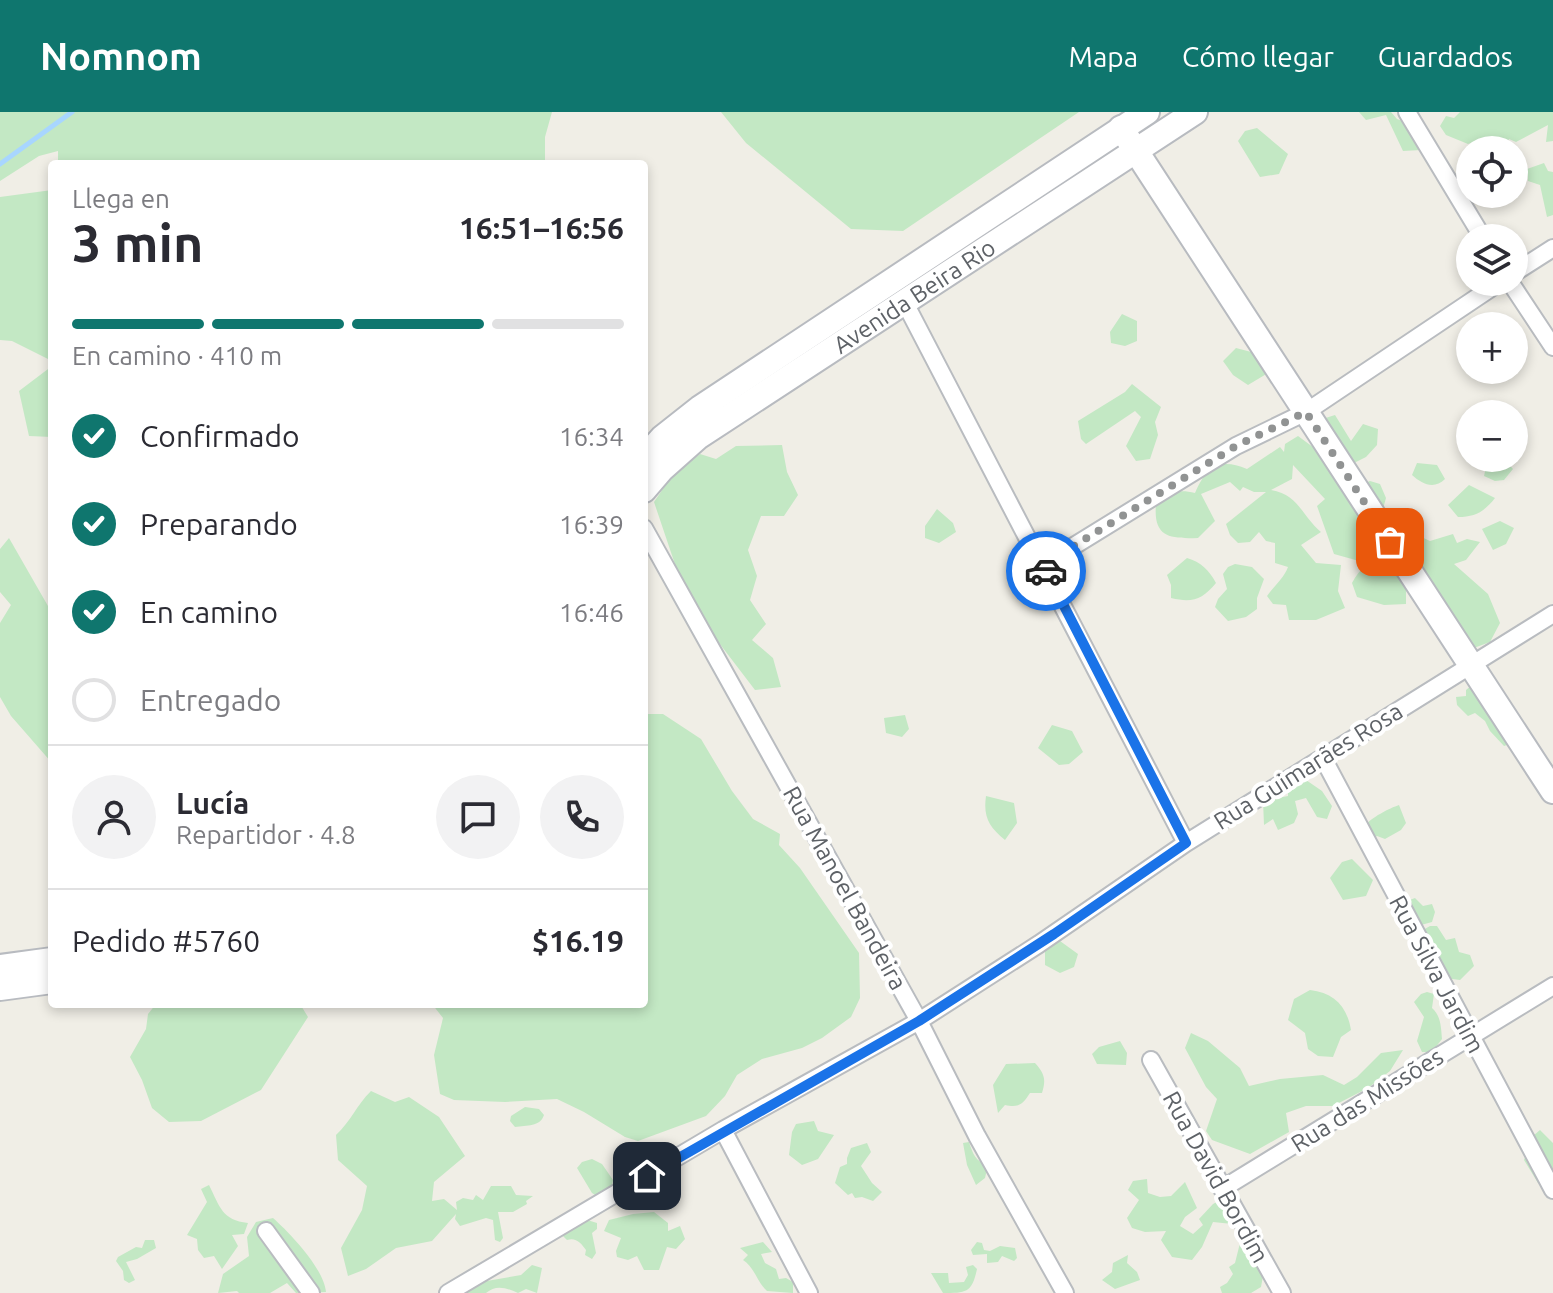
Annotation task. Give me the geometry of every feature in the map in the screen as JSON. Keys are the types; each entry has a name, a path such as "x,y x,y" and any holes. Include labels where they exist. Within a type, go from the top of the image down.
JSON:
{"main road":[{"name":"Avenida Beira Rio","path":"648,454 662,438 700,408 1147,112"},
{"name":"Avenida Beira Rio","path":"648,485 698,437 1195,112"},
{"path":"1121,128 1553,791"},
{"path":"0,967 48,961"},
{"path":"0,988 48,982"}],"street":[{"path":"1407,112 1475,224"},
{"path":"1528,264 1553,248"},
{"path":"1043,565 1236,446 1306,412 1479,296"},
{"path":"1519,296 1553,347"},
{"path":"904,301 1186,843"},
{"name":"Rua Manoel Bandeira","path":"648,535 919,1021 977,1136 1065,1293"},
{"name":"Rua Guimarães Rosa","path":"448,1293 723,1130 919,1021 1047,939 1186,843 1553,614"},
{"name":"Rua Silva Jardim","path":"1323,758 1553,1190"},
{"name":"Rua das Missões","path":"1222,1189 1553,986"},
{"name":"Rua David Bordim","path":"1151,1060 1282,1293"},
{"path":"723,1130 809,1293"},
{"path":"266,1231 311,1293"}],"green space":[{"path":"0,112 552,112 545,137 545,160 58,160 58,151 39,156 0,181"},
{"path":"721,112 1079,112 903,231 851,229 746,143"},
{"path":"1359,112 1391,112 1397,119 1413,125 1421,150 1403,151 1386,115 1366,120"},
{"path":"1460,112 1553,112 1553,141 1546,142 1548,125 1527,136 1456,136 1456,139 1446,135 1440,126 1446,116 1454,118"},
{"path":"1257,128 1288,154 1279,174 1260,177 1238,141 1245,131"},
{"path":"1544,163 1548,171 1553,172 1553,215 1547,217 1540,185 1528,181 1528,169"},
{"path":"48,191 48,359 12,341 0,340 0,197"},
{"path":"1122,314 1137,321 1137,341 1125,346 1111,343 1110,332"},
{"path":"1236,348 1255,353 1268,373 1248,385 1233,375 1223,361"},
{"path":"48,369 48,437 29,436 19,391"},
{"path":"1132,384 1161,407 1155,422 1158,435 1150,459 1136,461 1126,446 1141,417 1135,411 1086,444 1081,439 1078,421 1125,392"},
{"path":"1335,415 1351,441 1363,424 1378,429 1377,445 1366,457 1354,463 1329,448 1316,421"},
{"path":"1298,436 1321,453 1324,463 1341,485 1355,487 1370,481 1380,484 1386,498 1377,547 1366,551 1359,561 1334,554 1317,506 1325,499 1293,465 1292,479 1271,490 1294,501 1321,532 1301,545 1316,563 1341,565 1338,591 1345,608 1316,620 1289,620 1286,605 1273,604 1267,596 1288,567 1275,563 1275,543 1266,541 1259,532 1250,542 1238,543 1230,535 1226,524 1266,492 1254,492 1243,487 1240,491 1230,482 1201,494 1215,521 1198,538 1165,534 1160,530 1156,515 1156,504 1170,494 1184,491 1195,493 1204,477 1215,467 1229,464 1247,469 1280,447 1284,452 1285,444"},
{"path":"782,445 787,472 798,495 784,516 761,516 748,550 757,576 750,600 766,624 752,640 773,658 781,687 755,690 700,618 683,588 654,502 671,477 700,454 716,459 736,446"},
{"path":"1417,463 1437,465 1445,479 1432,485 1420,481 1412,475"},
{"path":"1485,472 1511,472 1504,480 1495,481 1484,476"},
{"path":"1469,485 1495,498 1479,513 1458,517 1448,505"},
{"path":"937,509 953,523 956,532 939,543 925,538 925,526"},
{"path":"1500,521 1514,528 1506,544 1493,550 1482,529"},
{"path":"1415,534 1430,541 1453,534 1457,543 1467,539 1480,542 1466,560 1454,564 1488,594 1500,623 1490,642 1463,652 1410,558"},
{"path":"9,538 48,606 48,758 11,716 0,697 0,623 11,605 0,592 0,549"},
{"path":"1384,553 1406,585 1406,604 1384,605 1357,597 1352,583 1355,578 1365,566"},
{"path":"1187,558 1204,567 1216,583 1196,599 1171,598 1167,575"},
{"path":"1235,564 1252,567 1264,579 1257,598 1257,609 1246,617 1228,621 1215,607 1227,589 1223,574"},
{"path":"1472,685 1513,743 1504,746 1485,721 1475,713 1468,716 1457,705 1456,697 1466,696 1466,690"},
{"path":"648,714 663,714 701,739 753,819 780,834 779,845 800,868 859,953 860,998 851,1017 822,1038 802,1048 762,1059 737,1075 725,1096 706,1116 638,1141 625,1137 557,1099 505,1102 454,1100 440,1094 434,1055 443,1018 435,1008 648,1008"},
{"path":"905,715 909,729 902,737 886,733 884,718"},
{"path":"1052,725 1072,731 1083,752 1069,764 1059,765 1038,748"},
{"path":"1306,780 1322,791 1332,806 1327,819 1317,817 1306,798 1295,801 1298,814 1294,823 1278,830 1273,819 1264,825 1263,801 1288,796 1288,785"},
{"path":"986,796 1014,803 1017,823 1005,840 988,821"},
{"path":"1399,805 1406,823 1401,830 1385,839 1377,836 1370,840 1365,826"},
{"path":"1352,859 1373,880 1366,896 1343,900 1330,878 1342,862"},
{"path":"1415,898 1423,906 1432,904 1435,912 1432,922 1421,925 1407,901"},
{"path":"1437,926 1446,940 1455,938 1459,952 1470,955 1474,966 1460,980 1445,978 1423,930"},
{"path":"1060,941 1078,954 1074,967 1060,973 1045,965 1045,951"},
{"path":"1310,990 1326,994 1338,1002 1349,1022 1351,1030 1341,1037 1333,1057 1318,1056 1308,1049 1305,1033 1288,1020 1294,999"},
{"path":"1427,992 1434,994 1432,1008 1439,1018 1442,1039 1432,1052 1422,1052 1417,1041 1424,1017 1414,1002"},
{"path":"153,1008 302,1008 308,1017 261,1090 201,1121 169,1122 152,1108 130,1057 146,1029 148,1014"},
{"path":"1191,1033 1208,1041 1240,1068 1249,1086 1323,1075 1344,1085 1357,1077 1381,1053 1403,1050 1390,1071 1368,1088 1333,1106 1306,1106 1286,1113 1289,1132 1250,1154 1212,1140 1206,1131 1217,1099 1206,1087 1185,1048"},
{"path":"1120,1041 1127,1053 1126,1065 1097,1064 1092,1054 1099,1047"},
{"path":"1035,1063 1044,1077 1042,1093 1030,1093 1020,1104 1005,1105 998,1113 993,1085 1006,1064"},
{"path":"371,1091 395,1102 409,1097 439,1117 465,1156 434,1182 432,1201 444,1199 457,1210 456,1202 463,1198 473,1200 476,1195 483,1200 491,1186 511,1186 516,1195 533,1196 526,1201 527,1204 513,1212 498,1212 503,1238 500,1242 495,1240 493,1220 486,1218 460,1226 455,1219 456,1214 432,1241 396,1248 366,1269 348,1276 341,1248 362,1210 367,1186 338,1160 336,1135"},
{"path":"525,1107 539,1109 544,1115 536,1124 515,1127 510,1121 511,1116"},
{"path":"814,1121 818,1131 834,1135 818,1159 802,1165 789,1155 792,1132 796,1124"},
{"path":"1540,1130 1553,1143 1553,1183 1538,1183 1524,1160 1533,1136"},
{"path":"969,1142 975,1156 988,1165 985,1178 976,1185 967,1165 963,1143"},
{"path":"867,1143 871,1152 861,1166 882,1192 873,1201 855,1198 852,1193 848,1195 835,1183 840,1167 847,1164 851,1148"},
{"path":"592,1159 602,1164 613,1180 611,1191 600,1198 592,1193 577,1168 582,1162"},
{"path":"1147,1179 1148,1193 1160,1197 1171,1196 1185,1182 1197,1208 1185,1217 1180,1226 1193,1234 1203,1225 1199,1219 1213,1204 1226,1197 1242,1225 1213,1222 1202,1247 1192,1260 1172,1257 1161,1240 1166,1231 1145,1232 1132,1228 1127,1218 1139,1200 1128,1190 1133,1181"},
{"path":"209,1185 227,1215 248,1223 244,1234 232,1235 238,1246 222,1269 214,1256 204,1258 198,1250 197,1239 187,1235 207,1202 201,1189"},
{"path":"654,1212 668,1223 668,1231 680,1226 685,1239 676,1249 667,1247 659,1270 644,1270 637,1256 628,1260 617,1257 621,1238 604,1231 609,1220"},
{"path":"273,1218 313,1263 326,1292 296,1293 287,1283 270,1293 218,1293 223,1274 249,1256 247,1237 256,1222"},
{"path":"584,1219 597,1223 597,1229 592,1233 596,1253 592,1259 585,1255 586,1250 580,1243 567,1240 562,1235 562,1231"},
{"path":"1241,1239 1251,1241 1263,1276 1261,1287 1251,1293 1222,1293 1220,1287 1233,1274 1229,1267 1235,1263"},
{"path":"145,1240 154,1240 156,1248 126,1262 135,1280 129,1283 124,1280 123,1271 116,1261 136,1247 142,1248"},
{"path":"763,1242 772,1252 761,1254 765,1263 776,1269 779,1279 786,1278 793,1282 793,1293 767,1291 743,1260 748,1255 740,1248"},
{"path":"977,1242 982,1243 984,1250 990,1251 1000,1246 1015,1248 1017,1258 1014,1261 1002,1256 998,1262 987,1263 987,1254 973,1255 971,1250"},
{"path":"1128,1255 1127,1263 1137,1272 1140,1280 1115,1289 1102,1280 1112,1272 1113,1263"},
{"path":"532,1265 542,1268 537,1293 526,1289 518,1293 498,1288 486,1293 462,1293 475,1283 521,1275"},
{"path":"973,1265 977,1269 973,1283 963,1292 943,1293 931,1273 948,1273 949,1283 964,1282 968,1275 966,1267"}],"waterway":[{"path":"0,164 72,112"}],"way so far":[{"path":"1046,571 1043,565 1236,446 1306,412 1390,542"}],"route":[{"path":"647,1176 919,1021 1054,934 1186,843 1046,571"}]}
